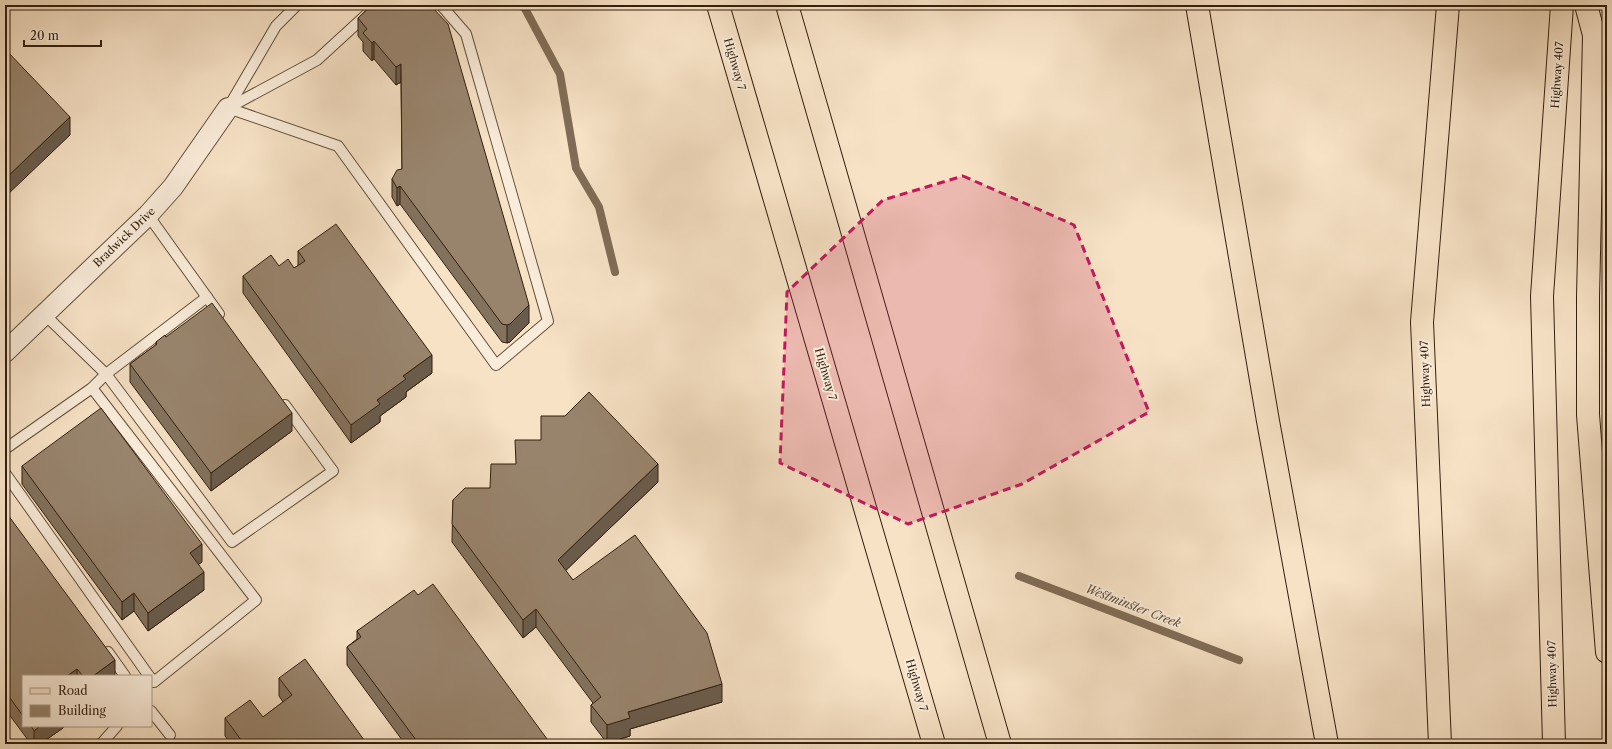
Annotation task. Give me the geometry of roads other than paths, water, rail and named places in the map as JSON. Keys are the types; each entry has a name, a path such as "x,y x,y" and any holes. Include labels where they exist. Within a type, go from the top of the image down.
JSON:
{"main road":[{"name":"Highway 7","path":"718,5 934,744"},
{"path":"787,5 1000,744"},
{"path":"1197,5 1267,413 1327,744"},
{"name":"Highway 407","path":"1440,744 1422,322 1448,5"},
{"name":"Highway 407","path":"1554,744 1542,296 1562,5"},
{"path":"1586,5 1594,35 1588,296 1588,415 1607,652"}],"street":[{"name":"Bradwick Drive","path":"5,352 148,215 173,187 228,108"}],"lane":[{"path":"228,108 276,26 297,5"},
{"path":"228,108 317,60 377,5"},
{"path":"228,108 338,146 496,365 548,321 466,34 441,5"},
{"path":"148,215 226,323"},
{"path":"5,449 92,388 106,374 207,297"},
{"path":"44,314 106,374 232,542"},
{"path":"92,388 256,600 152,680"},
{"path":"223,557 232,542 333,471 277,394"},
{"path":"5,473 147,675"},
{"path":"102,644 124,675"},
{"path":"152,712 170,735"},
{"path":"101,744 116,727"}],"waterway":[{"name":"Westminster Creek","path":"523,5 560,74 576,168 599,207 615,272"},
{"name":"Westminster Creek","path":"1019,576 1239,660"}]}
